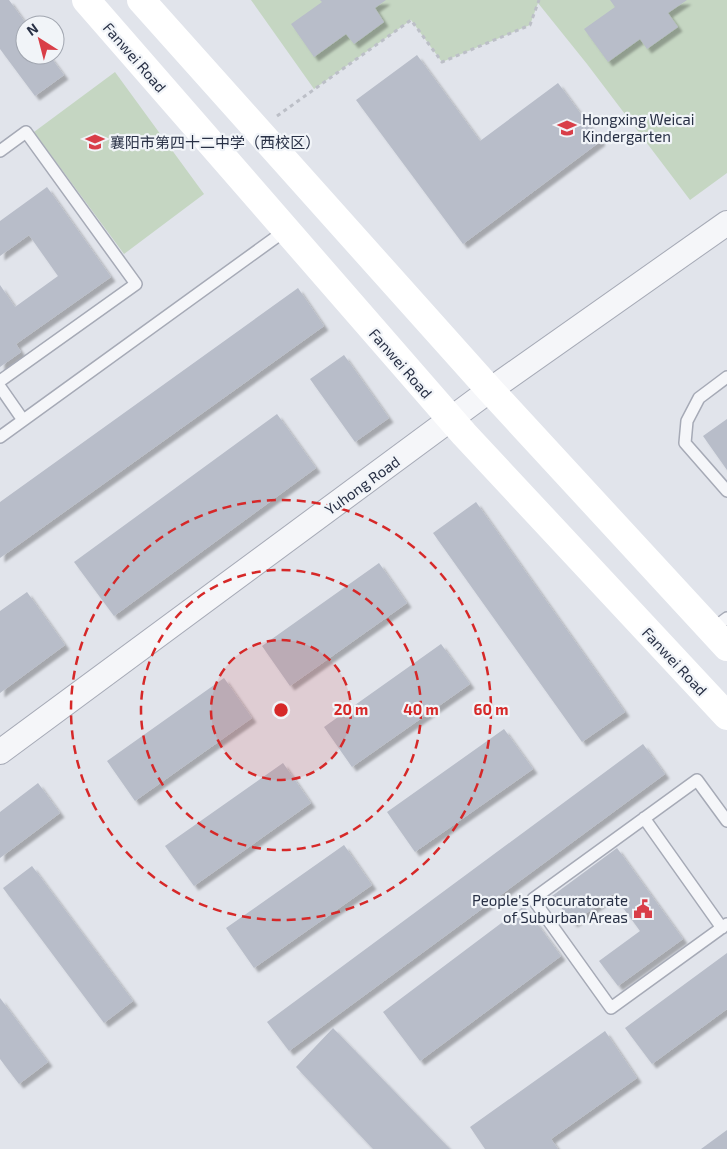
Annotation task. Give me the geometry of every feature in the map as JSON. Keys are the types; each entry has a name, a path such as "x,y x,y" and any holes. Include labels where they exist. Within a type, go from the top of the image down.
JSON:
{"street":[{"name":"Fanwei Road","path":"86,0 450,420 727,716"},
{"path":"141,0 490,390 722,631"},
{"name":"Yuhong Road","path":"0,752 490,390 727,223"}],"lane":[{"path":"0,151 26,132 136,284 0,381"},
{"path":"0,437 286,230"},
{"path":"727,378 699,398 687,421 685,443 727,491"},
{"path":"0,387 23,420"},
{"path":"644,818 724,926 611,1008 533,899 644,818 697,780 727,820"}],"path":[{"path":"257,130 411,20 442,62 530,25 539,0"}],"green space":[{"path":"251,0 727,0 727,173 690,200 587,64 538,3 530,25 442,62 411,20 314,89"},
{"path":"115,72 204,194 124,254 34,132"}],"building":[{"path":"0,0 9,0 20,15 15,15 15,65 56,65 64,75 35,96 0,49"},
{"path":"320,0 386,0 375,8 384,22 354,44 346,34 314,57 291,24 322,2"},
{"path":"610,0 687,0 668,13 678,27 647,49 640,39 608,62 584,29 615,7"},
{"path":"417,55 480,141 558,83 601,141 463,244 356,100"},
{"path":"47,187 111,277 16,344 21,352 0,367 0,285 15,307 58,276 29,235 0,256 0,221"},
{"path":"298,288 324,326 0,558 0,502"},
{"path":"344,355 389,418 355,442 310,379"},
{"path":"277,414 316,468 114,616 74,562"},
{"path":"727,419 727,470 703,436"},
{"path":"476,502 625,712 582,742 433,533"},
{"path":"379,563 407,603 290,686 262,646"},
{"path":"27,592 65,645 0,693 0,611"},
{"path":"441,644 470,684 352,767 324,727"},
{"path":"224,678 252,718 135,801 107,761"},
{"path":"504,729 533,769 415,852 387,812"},
{"path":"643,744 665,774 289,1051 267,1022"},
{"path":"283,763 311,803 194,886 165,846"},
{"path":"38,783 60,813 0,858 0,812"},
{"path":"344,845 372,885 254,968 226,928"},
{"name":"People's Procuratorate of Suburban Areas","path":"617,848 683,939 618,986 599,961 640,931 613,894 573,923 552,896"},
{"path":"32,866 133,1001 104,1023 3,888"},
{"path":"524,906 561,956 420,1061 383,1012"},
{"path":"727,953 727,1009 652,1064 625,1028"},
{"path":"0,998 48,1062 19,1084 0,1059"},
{"path":"333,1028 450,1149 373,1149 296,1067"},
{"path":"605,1031 637,1078 551,1139 558,1149 485,1149 470,1127"},
{"path":"727,1130 727,1149 701,1149"}],"place":[{"name":"Hongxing Weicai Kindergarten","path":"567,128"},
{"name":"襄阳市第四十二中学（西校区）","path":"95,142"},
{"name":"People's Procuratorate of Suburban Areas","path":"643,909"}]}
